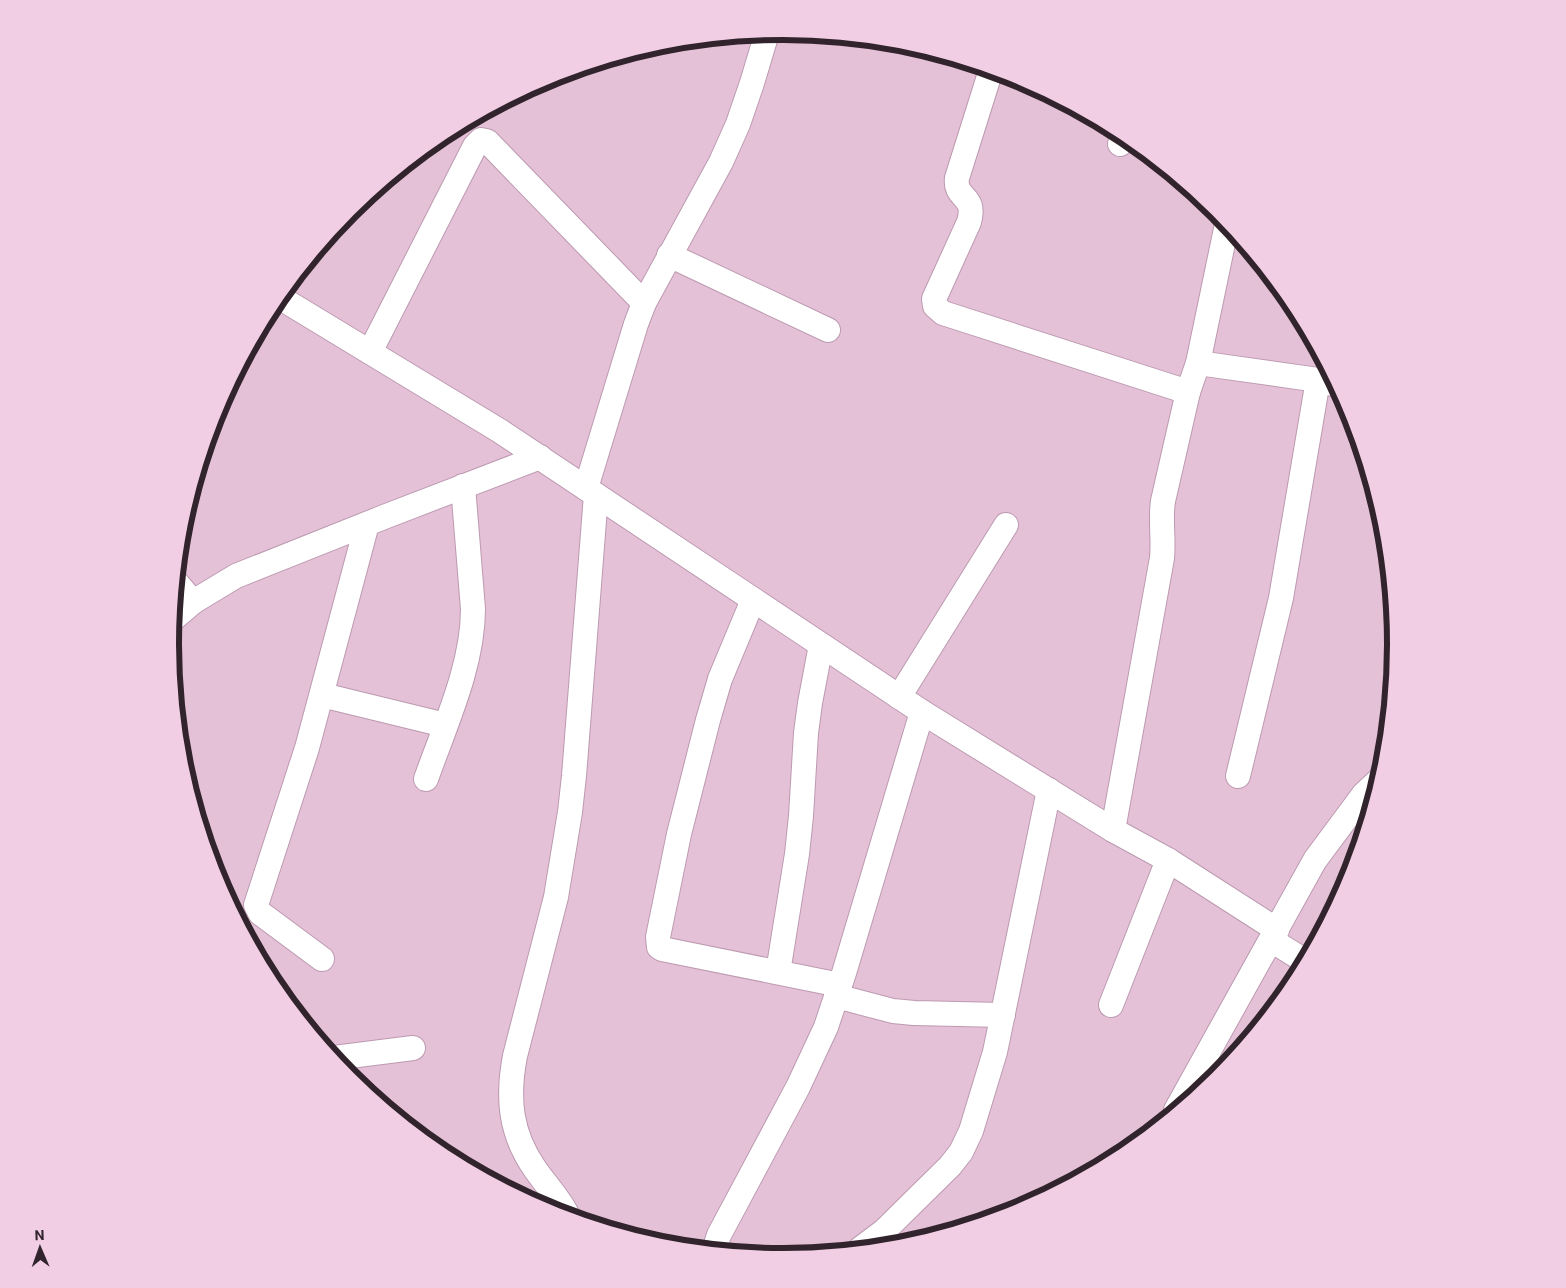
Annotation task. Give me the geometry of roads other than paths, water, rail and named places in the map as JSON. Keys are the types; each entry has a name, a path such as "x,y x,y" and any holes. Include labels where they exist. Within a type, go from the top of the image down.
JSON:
{"street":[{"path":"563,1206 534,1168 521,1146 515,1128 510,1092 519,1038 556,897 570,812 576,757 591,492 636,324 644,302 721,162 738,124 765,40"},
{"path":"989,77 957,178 957,188 970,205 972,214 934,299 935,306 943,313 1188,392"},
{"path":"370,352 475,146 481,140 488,142 644,302"},
{"path":"1113,830 1162,558 1161,510 1188,392 1198,363 1225,233"},
{"path":"669,255 828,330"},
{"path":"286,301 500,431 922,712 1113,830 1168,860 1274,935 1300,956"},
{"path":"1198,363 1327,382 1281,598 1238,776"},
{"path":"180,613 193,602 236,576 540,457"},
{"path":"426,780 460,684 473,628 463,486"},
{"path":"322,959 260,913 256,905 307,748 367,524"},
{"path":"899,697 1006,525"},
{"path":"182,589 193,602"},
{"path":"753,600 720,679 708,720 679,834 658,937 658,942 662,949 778,972 838,990 893,1011 1002,1015"},
{"path":"778,972 797,854 808,718 821,645"},
{"path":"322,694 445,725"},
{"path":"716,1244 719,1235 798,1087 826,1027 922,712"},
{"path":"872,1241 950,1166 971,1131 995,1052 1049,790"},
{"path":"1185,1095 1315,860 1368,790"},
{"path":"1111,1005 1168,860"},
{"path":"343,1057 413,1048"}]}
